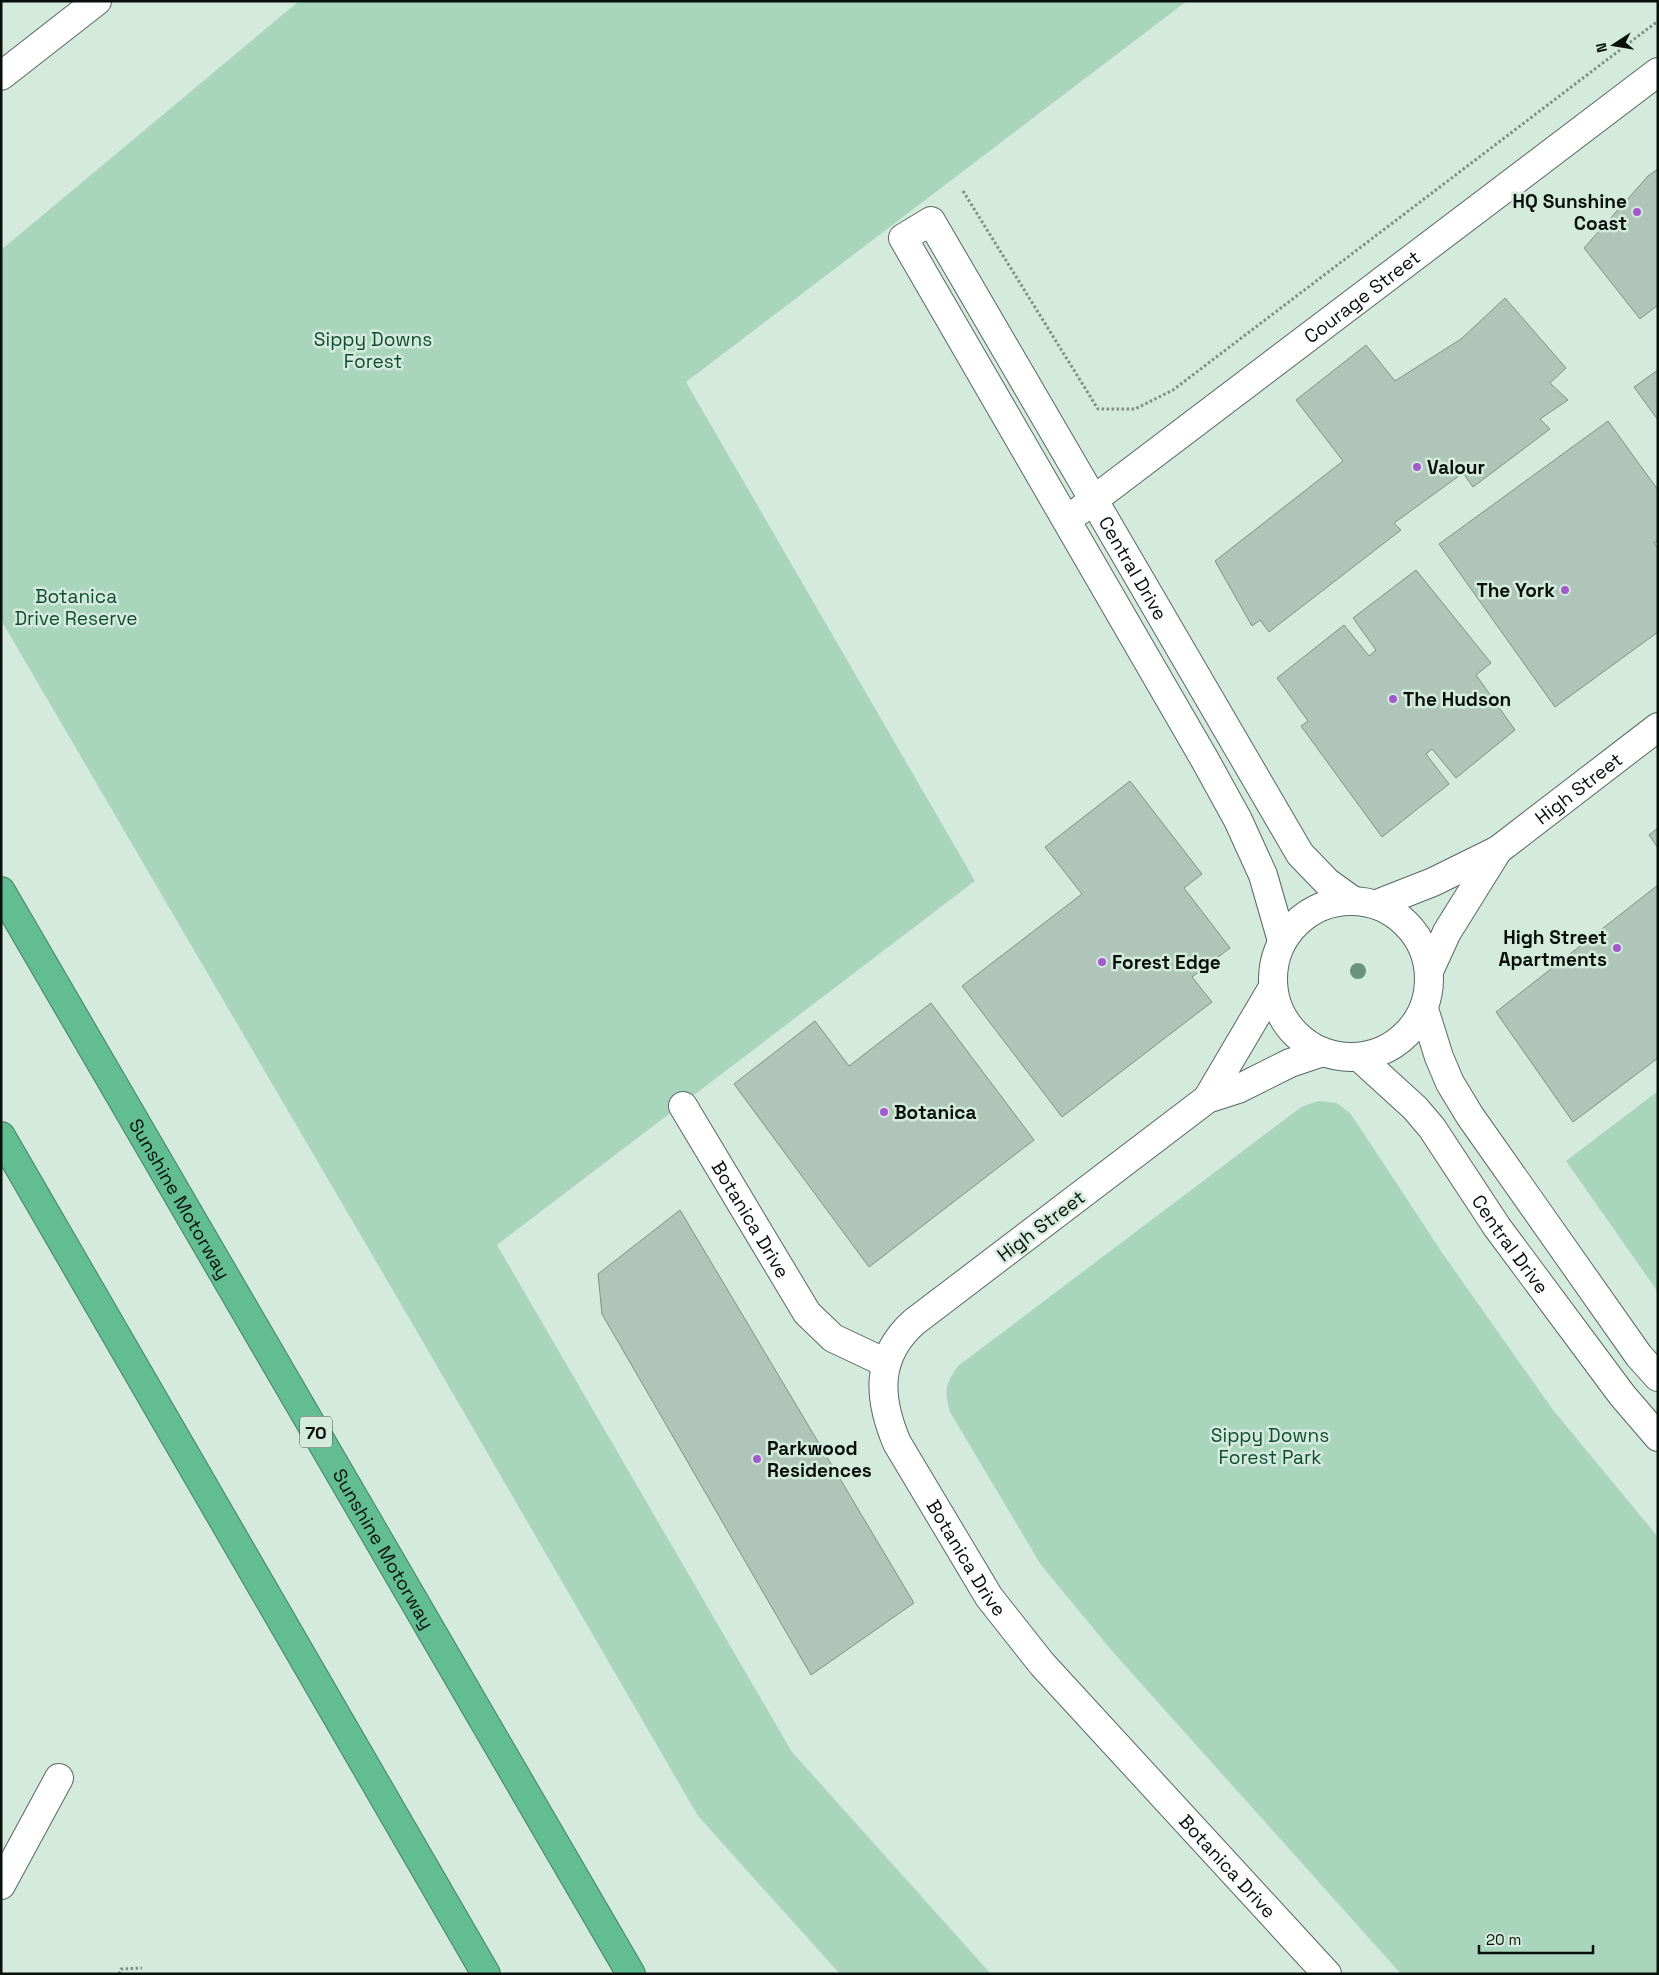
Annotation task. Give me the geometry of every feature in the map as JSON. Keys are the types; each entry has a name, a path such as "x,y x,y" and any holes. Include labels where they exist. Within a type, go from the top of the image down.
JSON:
{"highway":[{"name":"Sunshine Motorway","path":"1,891 632,1974"},
{"path":"1,1136 486,1974"}],"street":[{"path":"1,76 97,1"},
{"name":"Courage Street","path":"1066,521 1658,72"},
{"name":"Central Drive","path":"1282,941 1263,875 1238,820 903,238 931,221 1300,854 1327,882 1364,902"},
{"name":"High Street","path":"1364,902 1433,882 1498,850 1658,727"},
{"name":"High Street","path":"1430,969 1447,932 1498,850"},
{"path":"1332,902 1364,902 1396,914 1412,929 1424,948 1430,969 1429,989 1424,1009 1414,1027 1399,1042 1380,1052 1359,1057 1341,1057 1323,1052 1304,1042 1288,1027 1278,1008 1273,987 1274,963 1282,941 1295,924 1312,911 1332,902"},
{"name":"High Street","path":"1207,1099 1273,987"},
{"name":"Central Drive","path":"1424,1009 1439,1057 1450,1083 1470,1116 1639,1356 1658,1377"},
{"name":"High Street","path":"886,1363 893,1346 904,1331 914,1322 1207,1099 1238,1089 1290,1063 1323,1052"},
{"name":"Central Drive","path":"1359,1057 1415,1108 1432,1128 1497,1227 1622,1394 1658,1437"},
{"name":"Botanica Drive","path":"683,1106 806,1313 833,1338 886,1363 883,1383 884,1402 889,1423 897,1443 989,1597 1042,1664 1327,1974"},
{"path":"1,1885 59,1778"}],"path":[{"path":"963,191 1098,409 1135,409 1173,390 1658,21"},
{"path":"119,1974 121,1969 142,1968"}],"green space":[{"name":"Sippy Downs Forest","path":"299,1 1187,1 686,382 975,881 497,1245 792,1752 991,1974 840,1974 698,1816 1,620 1,250"},
{"path":"1658,1091 1658,1292 1566,1161"},
{"name":"Sippy Downs Forest Park","path":"1318,1101 1337,1103 1351,1114 1443,1254 1553,1410 1658,1537 1658,1974 1401,1974 1112,1651 1041,1565 950,1412 946,1393 950,1378 958,1366 1301,1107"}],"building":[{"name":"HQ Sunshine Coast","path":"1658,169 1658,305 1640,319 1584,248 1648,176"},
{"name":"Valour","path":"1505,298 1566,368 1550,383 1568,400 1540,419 1550,429 1473,487 1463,473 1394,523 1401,530 1269,632 1260,620 1252,626 1215,561 1343,461 1296,400 1366,345 1395,381 1461,339"},
{"path":"1658,370 1658,420 1634,387"},
{"name":"The York","path":"1608,421 1658,490 1658,541 1654,543 1658,548 1658,632 1555,707 1439,544"},
{"name":"The Hudson","path":"1416,570 1491,663 1476,675 1515,730 1456,778 1432,749 1426,754 1449,784 1382,837 1301,726 1308,721 1277,678 1344,625 1369,656 1376,650 1353,618"},
{"name":"Forest Edge","path":"1130,781 1202,874 1184,888 1230,948 1192,977 1212,1002 1062,1117 962,986 1082,894 1045,847"},
{"path":"1658,828 1658,848 1649,835"},
{"name":"High Street Apartments","path":"1658,885 1658,1058 1573,1122 1496,1012"},
{"name":"Botanica","path":"931,1003 1034,1140 869,1267 734,1084 815,1021 849,1066"},
{"name":"Parkwood Residences","path":"680,1210 914,1603 811,1675 602,1314 598,1274"}],"place":[{"name":"HQ Sunshine Coast","path":"1637,212"},
{"name":"Valour","path":"1417,467"},
{"name":"The York","path":"1565,590"},
{"name":"The Hudson","path":"1393,699"},
{"name":"High Street Apartments","path":"1617,948"},
{"name":"Forest Edge","path":"1102,962"},
{"name":"Botanica","path":"884,1112"},
{"name":"Parkwood Residences","path":"757,1459"}],"park label":[{"name":"Botanica Drive Reserve","path":"76,607"}]}
